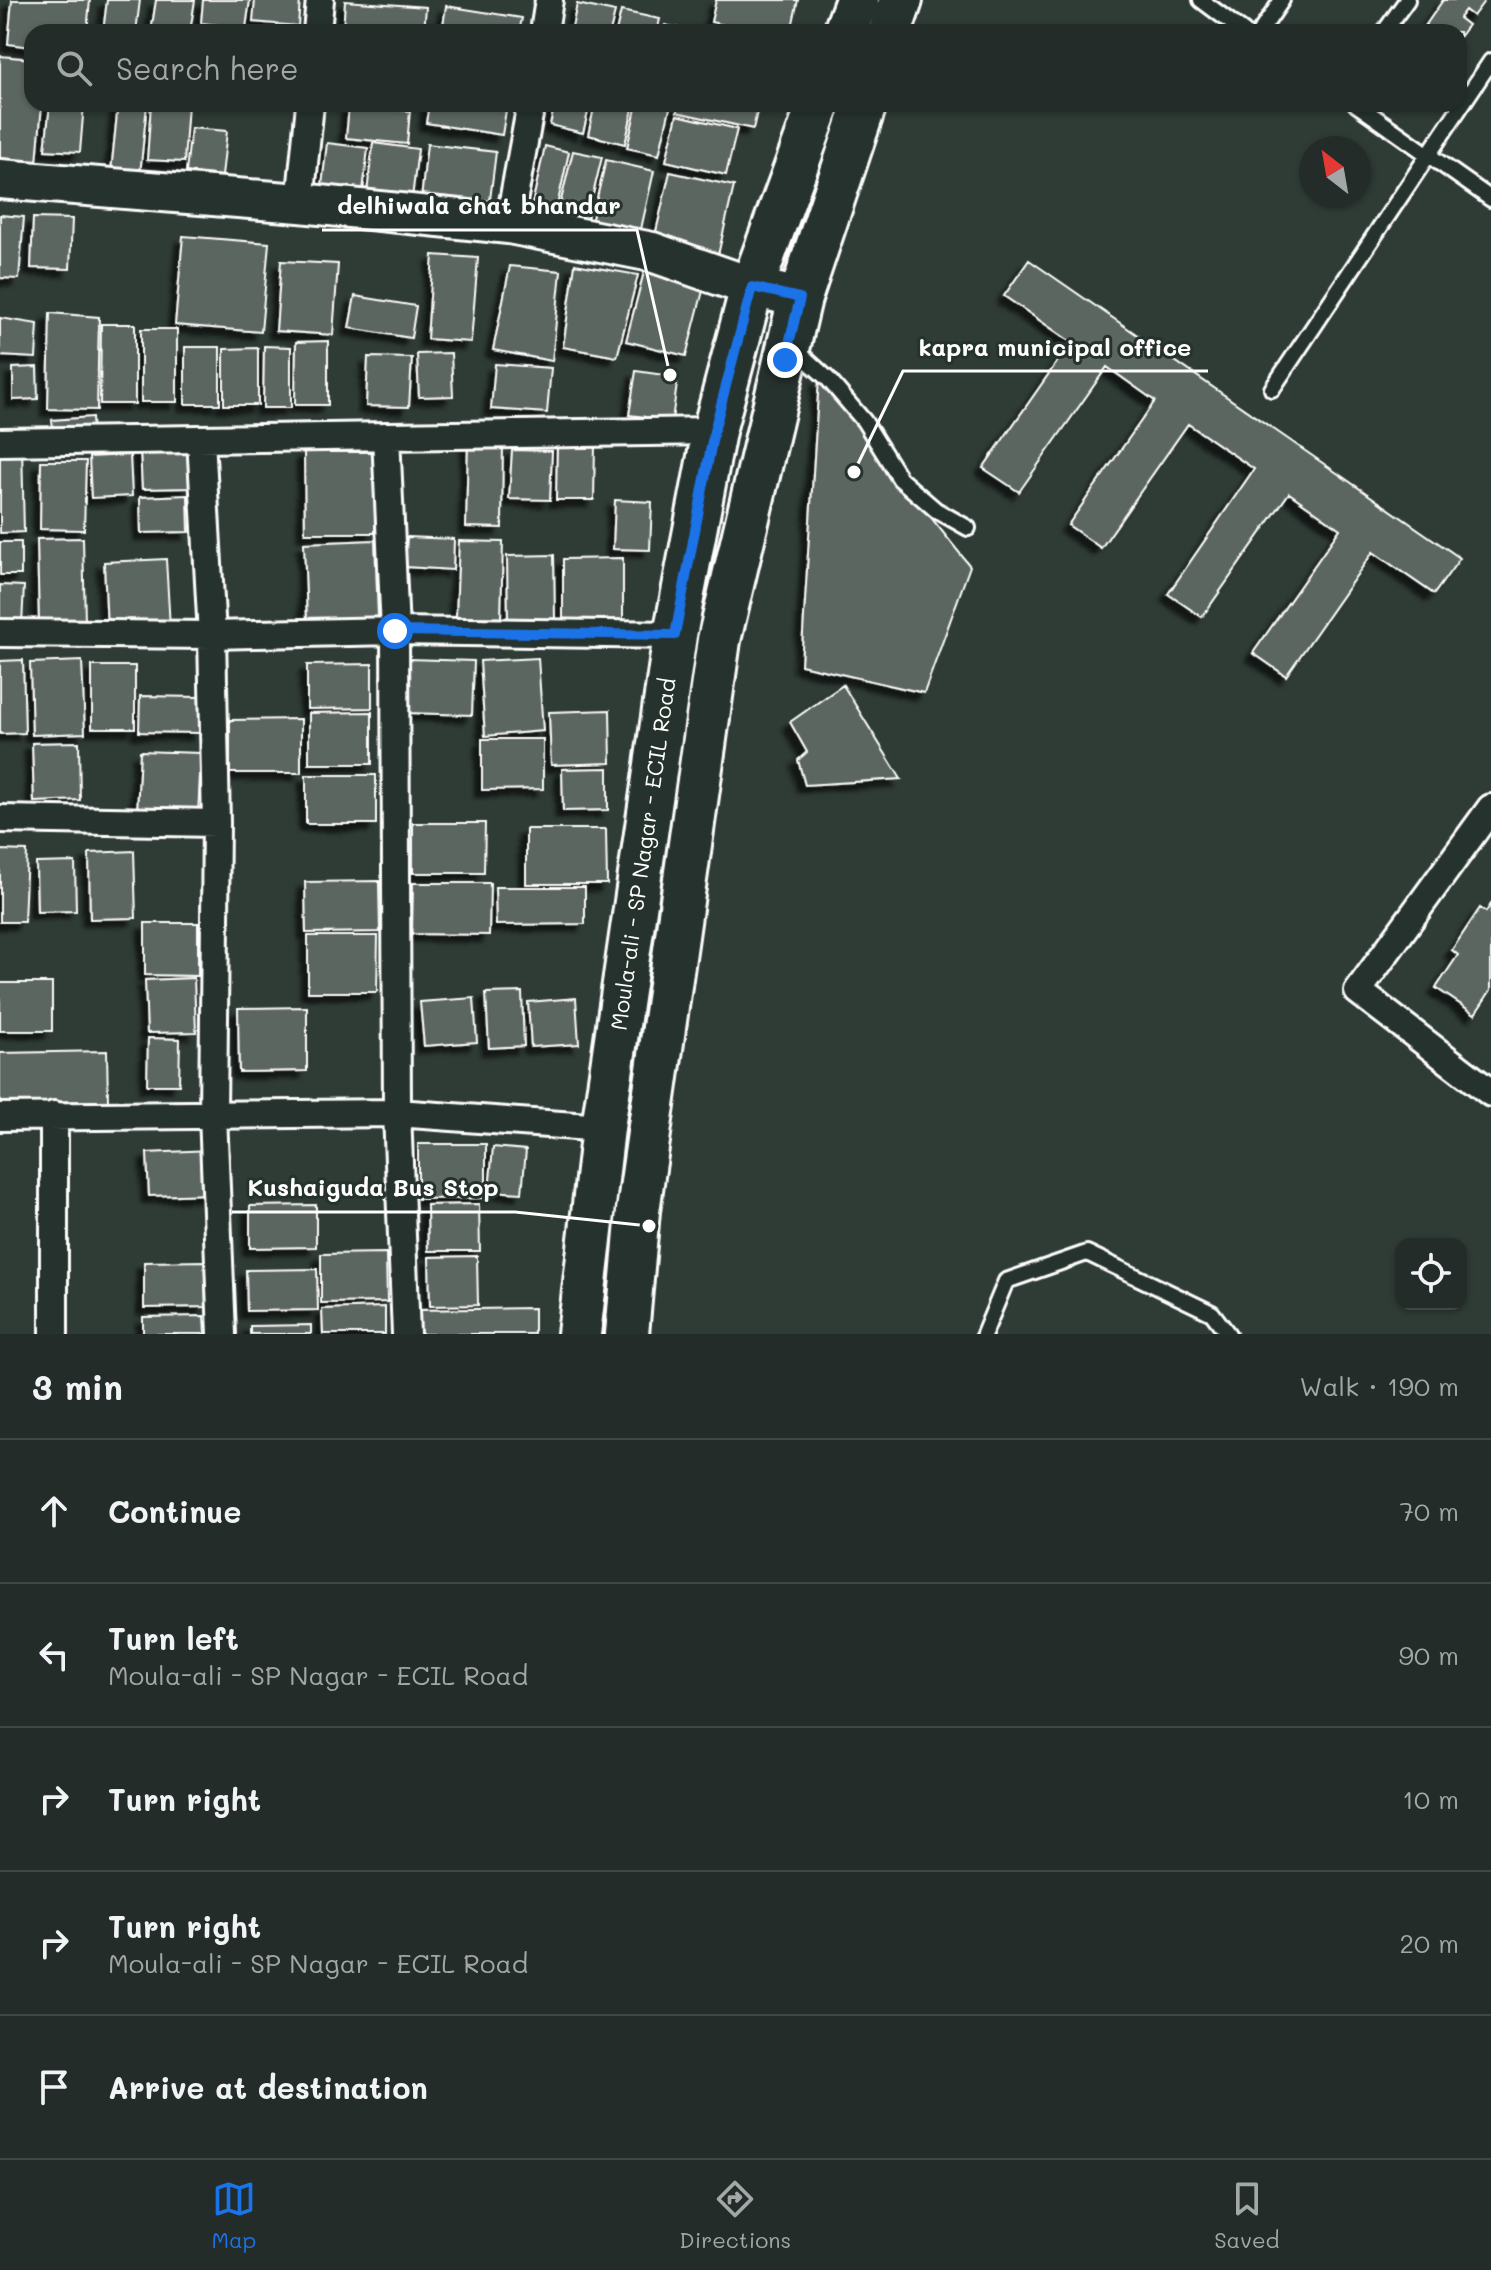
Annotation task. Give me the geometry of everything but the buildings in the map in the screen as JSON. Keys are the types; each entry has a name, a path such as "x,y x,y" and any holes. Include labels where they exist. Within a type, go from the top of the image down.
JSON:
{"main road":[{"path":"848,24 857,0"},
{"path":"893,24 901,0"},
{"name":"Moula-ali - SP Nagar - ECIL Road","path":"579,1334 603,1128 675,635 714,431 752,287 816,112"},
{"name":"Moula-ali - SP Nagar - ECIL Road","path":"627,1334 638,1211 719,640 800,298 862,112"}],"street":[{"path":"318,24 320,0"},
{"path":"545,24 549,0"},
{"path":"300,203 309,112"},
{"path":"509,224 530,112"},
{"path":"0,179 300,203 509,224 652,252 752,287 800,298"},
{"path":"0,442 714,431"},
{"path":"386,436 395,631 397,1113 406,1334"},
{"path":"201,439 212,635 216,823 213,1115 222,1334"},
{"path":"0,633 212,635 395,631 675,635"},
{"path":"1491,808 1358,991 1491,1093"},
{"path":"0,819 216,823"},
{"path":"0,1117 397,1113 603,1128"},
{"path":"54,1115 54,1334"}],"lane":[{"path":"1201,0 1233,24"},
{"path":"1266,24 1282,0"},
{"path":"1390,24 1407,0"},
{"path":"1467,96 1491,61"},
{"path":"1367,112 1491,199"},
{"path":"1272,389 1456,112"},
{"path":"789,344 828,379 864,421 900,479 936,510 968,528"},
{"path":"984,1334 1006,1281 1087,1253 1212,1313 1228,1334"}],"place":[{"name":"delhiwala chat bhandar","path":"670,375"},
{"name":"kapra municipal office","path":"854,472"},
{"name":"Kushaiguda Bus Stop","path":"649,1226"}],"route":[{"path":"395,631 675,635 714,431 752,287 800,298 785,360"}]}
